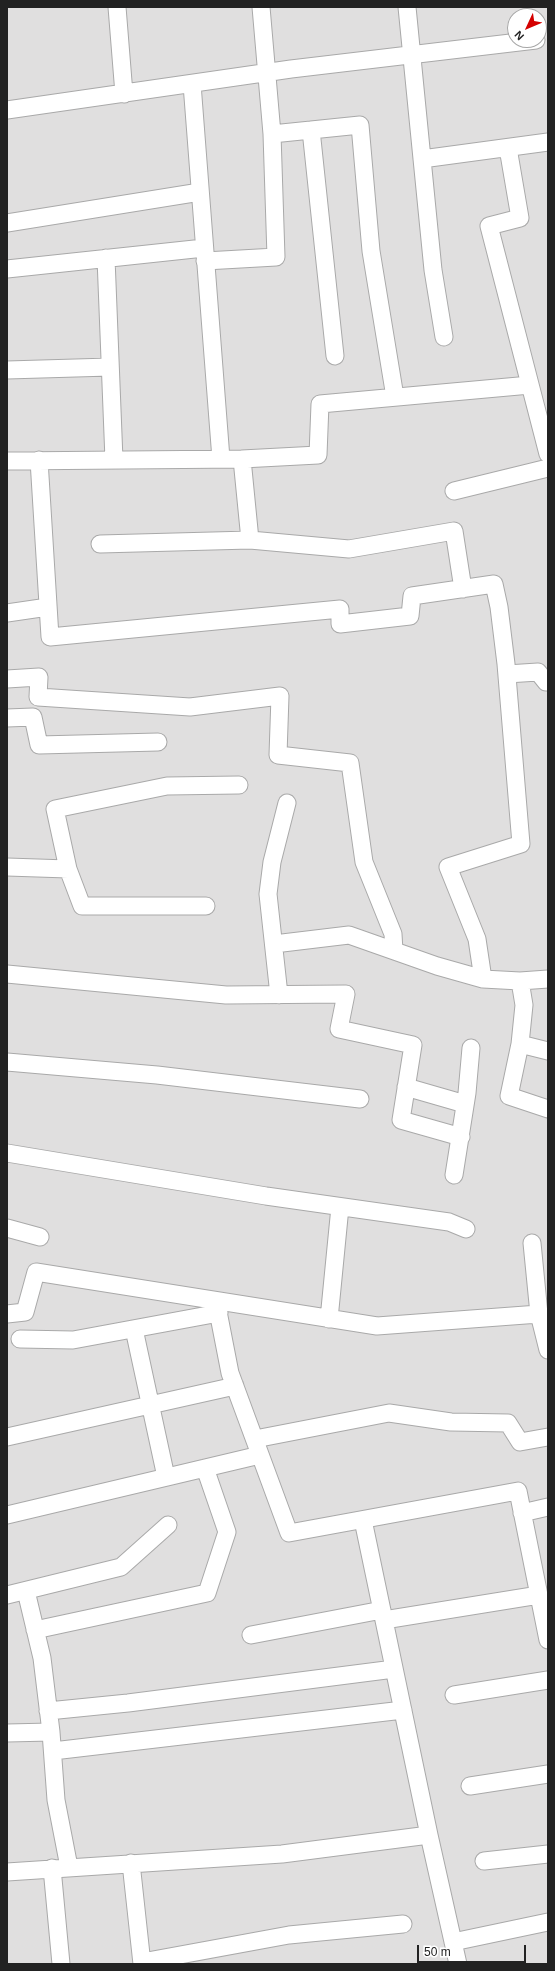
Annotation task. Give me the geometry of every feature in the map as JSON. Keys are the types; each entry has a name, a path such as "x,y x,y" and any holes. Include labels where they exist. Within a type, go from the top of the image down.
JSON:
{"street":[{"path":"117,7 124,94"},
{"path":"7,269 106,258 205,254 276,257 272,134 261,7"},
{"path":"407,7 433,270 444,337"},
{"path":"7,110 266,73 507,43"},
{"path":"192,84 221,459"},
{"path":"272,134 360,125 371,251 395,397"},
{"path":"311,130 335,356"},
{"path":"422,159 548,142"},
{"path":"508,148 520,218 489,226 548,454"},
{"path":"7,223 200,192"},
{"path":"106,258 114,460"},
{"path":"7,370 110,367"},
{"path":"7,461 242,459 318,455 320,404 530,385"},
{"path":"242,459 250,540"},
{"path":"40,460 50,637 340,609 340,624 410,616 412,596 494,584 499,607 507,674 521,844 448,867 478,939 483,979"},
{"path":"454,491 548,468"},
{"path":"100,544 250,540 349,549 454,531 463,589"},
{"path":"7,613 48,607"},
{"path":"507,674 538,672 548,682"},
{"path":"7,679 39,676 38,697 190,707 280,696 278,755 350,764 364,862 393,934 394,951"},
{"path":"7,718 33,717 39,745 158,742"},
{"path":"206,906 82,906 68,869 55,809 167,786 239,785"},
{"path":"279,995 268,894 272,862 287,803"},
{"path":"7,867 68,869"},
{"path":"274,944 349,935 437,966 483,979 520,981 548,979"},
{"path":"7,974 226,995 346,994 339,1029 413,1045 401,1120 461,1136"},
{"path":"520,981 524,1005 520,1044 509,1096 548,1109"},
{"path":"520,1044 548,1051"},
{"path":"454,1175 461,1136 471,1048"},
{"path":"7,1062 156,1075 360,1099"},
{"path":"406,1088 465,1104"},
{"path":"7,1153 266,1196 449,1222 466,1229"},
{"path":"329,1318 340,1207"},
{"path":"7,1228 40,1237"},
{"path":"532,1243 539,1314 548,1350"},
{"path":"7,1314 25,1312 36,1272 218,1307 329,1318 377,1326 539,1314"},
{"path":"20,1339 73,1340 134,1329 218,1307"},
{"path":"218,1307 230,1373 289,1534 518,1491 548,1640"},
{"path":"134,1329 166,1477"},
{"path":"7,1437 235,1386"},
{"path":"7,1515 205,1468 257,1447 389,1413 450,1422 508,1423 520,1442 548,1437"},
{"path":"35,1630 207,1593 227,1532 205,1468"},
{"path":"522,1513 548,1507"},
{"path":"363,1520 458,1964"},
{"path":"7,1595 121,1567 168,1525"},
{"path":"26,1591 42,1658 53,1751 61,1868 61,1964"},
{"path":"251,1635 383,1615 539,1595"},
{"path":"48,1711 128,1704 394,1669"},
{"path":"454,1695 548,1680"},
{"path":"53,1751 403,1710"},
{"path":"7,1733 51,1732"},
{"path":"470,1786 548,1774"},
{"path":"7,1872 282,1854 429,1834"},
{"path":"484,1861 548,1854"},
{"path":"131,1863 142,1963 289,1935 403,1924"},
{"path":"454,1942 548,1922"}],"shaded area":[{"path":"7,7 548,7 548,1964 7,1964"}]}
